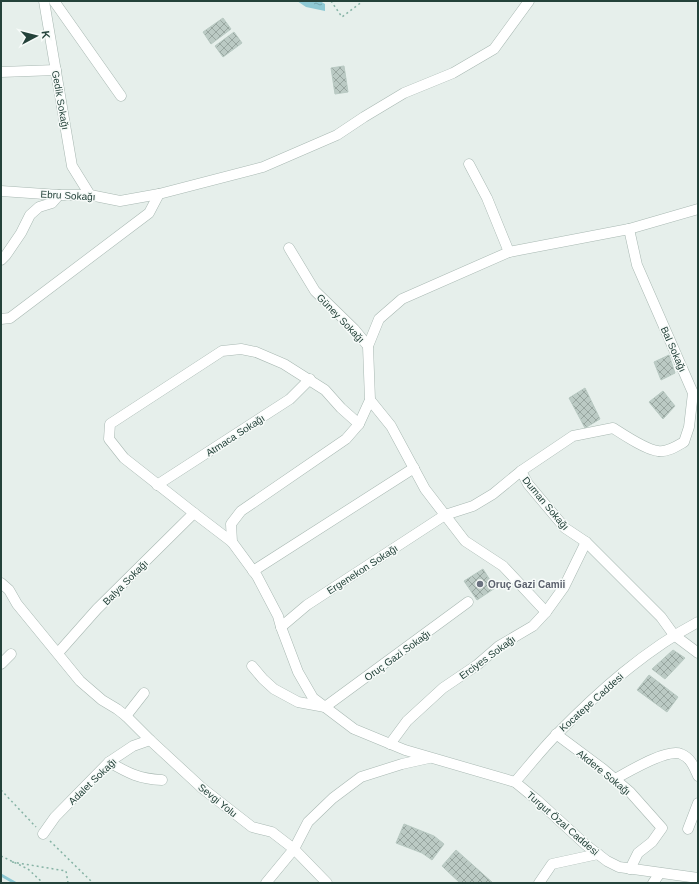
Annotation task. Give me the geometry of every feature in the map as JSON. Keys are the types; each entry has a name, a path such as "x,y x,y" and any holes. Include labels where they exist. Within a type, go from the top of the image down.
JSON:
{"street":[{"name":"Gedik Sokağı","path":"44,1 72,166 90,195"},
{"path":"54,1 121,96"},
{"name":"Ebru Sokağı","path":"1,191 59,195 90,195 120,201 159,194 264,167 337,135 404,93 453,73 494,49 529,1"},
{"path":"1,72 56,70"},
{"path":"469,164 487,198 510,252"},
{"path":"1,319 10,318 149,213 159,194"},
{"path":"1,260 21,233 30,215 39,207 52,203 59,195"},
{"path":"232,542 231,524 241,511 346,439 358,424 370,400 368,346 379,319 402,299 510,252 629,229 698,209"},
{"name":"Bal Sokağı","path":"521,471 573,436 613,428 637,442 659,452 674,448 684,442 689,427 693,392 637,265 629,229"},
{"name":"Güney Sokağı","path":"289,248 315,291 354,329 368,346"},
{"name":"Turgut Özal Caddesi","path":"310,379 284,364 256,352 241,349 222,351 110,424 109,439 124,458 194,514 232,542 253,571 278,616 298,672 313,698 354,729 390,744 515,782 598,854 607,861 619,867 698,878"},
{"path":"310,379 325,390 358,424"},
{"name":"Atmaca Sokağı","path":"157,485 290,399 310,379"},
{"path":"370,400 391,426 424,489 465,541 503,566 546,612"},
{"path":"253,571 414,468"},
{"name":"Duman Sokağı","path":"446,515 473,506 494,494 521,471 528,484 565,528 586,542 661,617 674,635 698,653"},
{"name":"Balya Sokağı","path":"58,653 97,610 194,514"},
{"name":"Ergenekon Sokağı","path":"281,627 307,605 446,515"},
{"name":"Erciyes Sokağı","path":"390,744 407,721 443,688 477,665 499,646 533,626 546,612 564,587 586,542"},
{"name":"Sevgi Yolu","path":"1,576 17,604 80,681 102,700 126,716 202,788 252,827 272,832 294,849 327,883"},
{"path":"1,583 9,590"},
{"name":"Oruç Gazi Sokağı","path":"325,707 468,602"},
{"name":"Kocatepe Caddesi","path":"515,782 556,734 608,684 674,635 698,622"},
{"path":"1,664 11,654"},
{"path":"252,666 274,689 298,702 325,707"},
{"path":"126,716 144,693"},
{"name":"Akdere Sokağı","path":"556,734 630,792 662,828 652,842 638,853 630,869"},
{"name":"Adalet Sokağı","path":"43,834 55,817 109,762 133,746 150,740"},
{"path":"615,779 638,765 669,754 681,754 692,762 698,776"},
{"path":"266,883 294,849 308,822 333,798 361,777 402,764 431,757"},
{"path":"109,762 127,773 145,779 162,780"},
{"path":"688,829 698,803"},
{"path":"539,883 552,864 598,854"},
{"path":"653,883 660,873"}],"path":[{"path":"331,1 342,17 363,1"},
{"path":"1,856 28,870 43,883"},
{"path":"12,862 66,871 68,883"}],"water":[{"path":"297,1 320,1 325,4 325,11 306,7"}],"building":[{"path":"223,18 231,29 211,44 203,32"},
{"path":"234,32 242,43 223,57 215,46"},
{"path":"344,66 348,92 335,94 331,68"},
{"path":"669,355 675,373 661,380 654,362"},
{"path":"585,388 600,419 585,428 569,398"},
{"path":"663,391 675,406 663,419 649,402"},
{"name":"Oruç Gazi Camii","path":"483,569 495,588 477,600 464,581"},
{"path":"673,650 685,658 665,679 652,669"},
{"path":"649,675 678,697 667,712 637,690"},
{"path":"404,824 434,836 444,844 432,860 422,853 396,843"},
{"path":"456,850 493,883 460,883 442,866"}],"waterway":[{"path":"1,875 15,883"}],"place":[{"name":"Oruç Gazi Camii","path":"480,584"}]}
